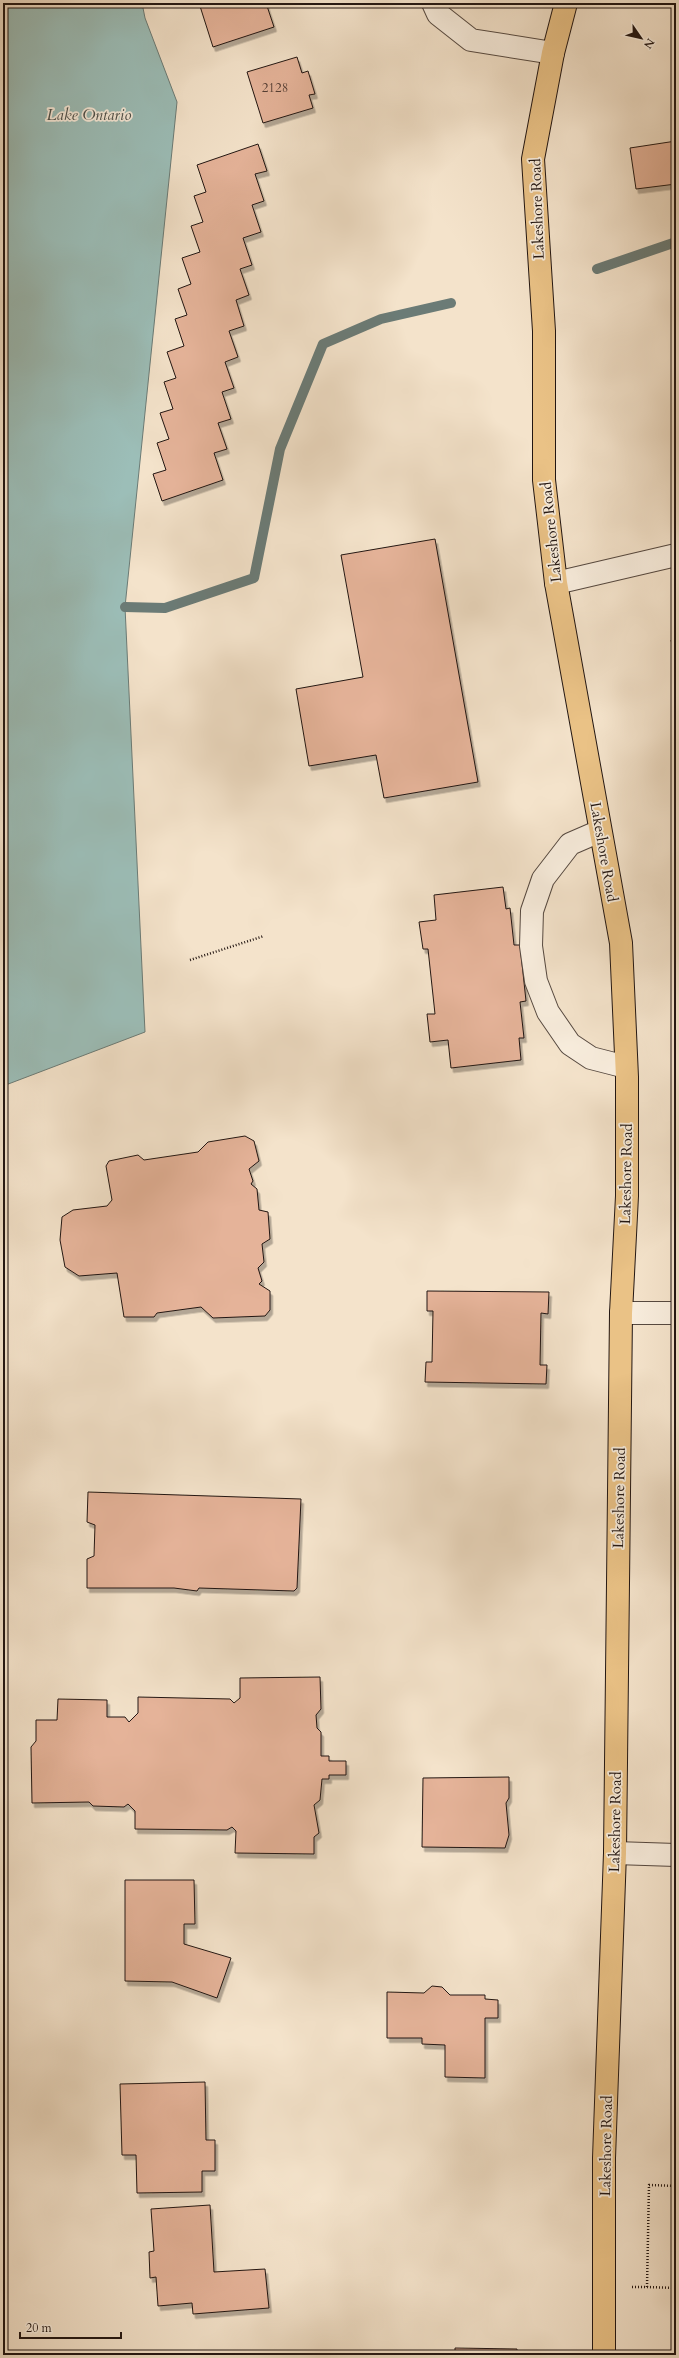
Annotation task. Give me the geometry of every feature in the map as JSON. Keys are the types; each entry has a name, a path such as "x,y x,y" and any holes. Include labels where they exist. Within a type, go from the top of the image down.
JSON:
{"main road":[{"name":"Lakeshore Road","path":"566,3 553,53 533,160 544,331 544,480 556,583 621,943 626,1067 627,1196 621,1313 615,1853 604,2158 604,2355"}],"street":[{"path":"433,3 438,14 471,40 553,53"},
{"path":"556,583 676,555"},
{"path":"600,831 570,844 543,879 532,912 531,946 536,981 548,1012 570,1044 591,1058 626,1067"},
{"path":"621,1313 676,1313"},
{"path":"615,1853 676,1855"}],"path":[{"path":"190,960 264,936"},
{"path":"647,2287 649,2185 676,2186"},
{"path":"605,2287 676,2288"}],"water":[{"name":"Lake Ontario","path":"3,3 142,3 145,18 177,102 125,607 145,1032 3,1086"}],"building":[{"path":"199,3 266,3 274,27 213,47"},
{"path":"297,57 302,73 308,71 315,94 309,95 313,108 263,123 247,72"},
{"path":"676,141 676,184 636,189 630,148"},
{"path":"258,144 267,171 255,174 264,201 252,205 261,232 243,238 252,265 240,269 249,295 236,300 244,326 229,331 238,357 225,362 234,388 222,392 231,419 218,423 227,449 214,453 223,480 162,501 153,474 166,470 157,443 169,439 160,413 173,409 164,382 176,378 167,352 184,346 175,319 187,315 178,289 191,284 182,258 200,252 191,226 203,222 194,196 206,192 197,165"},
{"path":"435,539 478,782 384,798 376,755 309,766 296,689 363,677 341,555"},
{"path":"676,639 676,661 675,661 671,640"},
{"path":"503,887 506,909 510,908 514,945 520,945 526,1001 520,1002 524,1038 519,1038 521,1060 451,1068 448,1040 430,1042 427,1014 435,1014 428,949 423,949 419,922 436,920 434,895"},
{"path":"245,1136 254,1141 259,1161 249,1169 253,1181 251,1184 257,1189 259,1210 268,1212 270,1239 262,1244 264,1262 258,1268 262,1281 259,1284 270,1291 270,1310 265,1316 213,1318 201,1307 157,1313 154,1317 124,1317 117,1273 79,1276 65,1267 60,1240 62,1217 73,1210 107,1206 112,1200 106,1166 109,1161 138,1155 144,1160 198,1152 208,1142"},
{"path":"427,1291 549,1292 548,1314 541,1313 540,1365 547,1365 546,1384 425,1382 426,1362 432,1362 433,1311 427,1311"},
{"path":"88,1492 301,1499 297,1588 294,1591 199,1588 197,1591 174,1588 87,1588 87,1559 94,1556 95,1525 87,1522"},
{"path":"320,1677 321,1709 316,1715 317,1728 321,1732 321,1756 329,1756 329,1761 346,1761 346,1775 329,1775 329,1779 322,1779 320,1800 314,1805 319,1833 314,1837 314,1854 235,1853 236,1831 232,1827 227,1830 135,1829 135,1811 128,1804 124,1807 93,1806 89,1802 32,1803 31,1747 36,1741 36,1720 57,1720 58,1699 107,1700 107,1717 125,1717 129,1722 138,1713 138,1697 230,1699 234,1703 240,1698 240,1678"},
{"path":"509,1777 509,1798 506,1803 509,1835 505,1848 422,1847 423,1778"},
{"path":"125,1880 194,1880 195,1924 184,1924 184,1944 231,1958 217,1998 172,1982 125,1981"},
{"path":"432,1986 442,1987 450,1995 485,1995 485,1999 498,2000 498,2018 485,2018 485,2078 445,2077 445,2045 422,2044 422,2038 387,2038 387,1992 424,1993"},
{"path":"205,2082 206,2140 215,2140 215,2171 202,2171 202,2192 137,2193 136,2155 122,2155 120,2084"},
{"path":"210,2205 214,2272 265,2269 269,2308 193,2314 192,2303 158,2306 156,2277 150,2278 149,2252 154,2251 151,2209"},
{"path":"455,2348 517,2349 517,2355 455,2355"}],"waterway":[{"path":"597,269 676,242"},
{"path":"125,607 165,608 254,578 280,449 323,344 381,319 451,303"}]}
